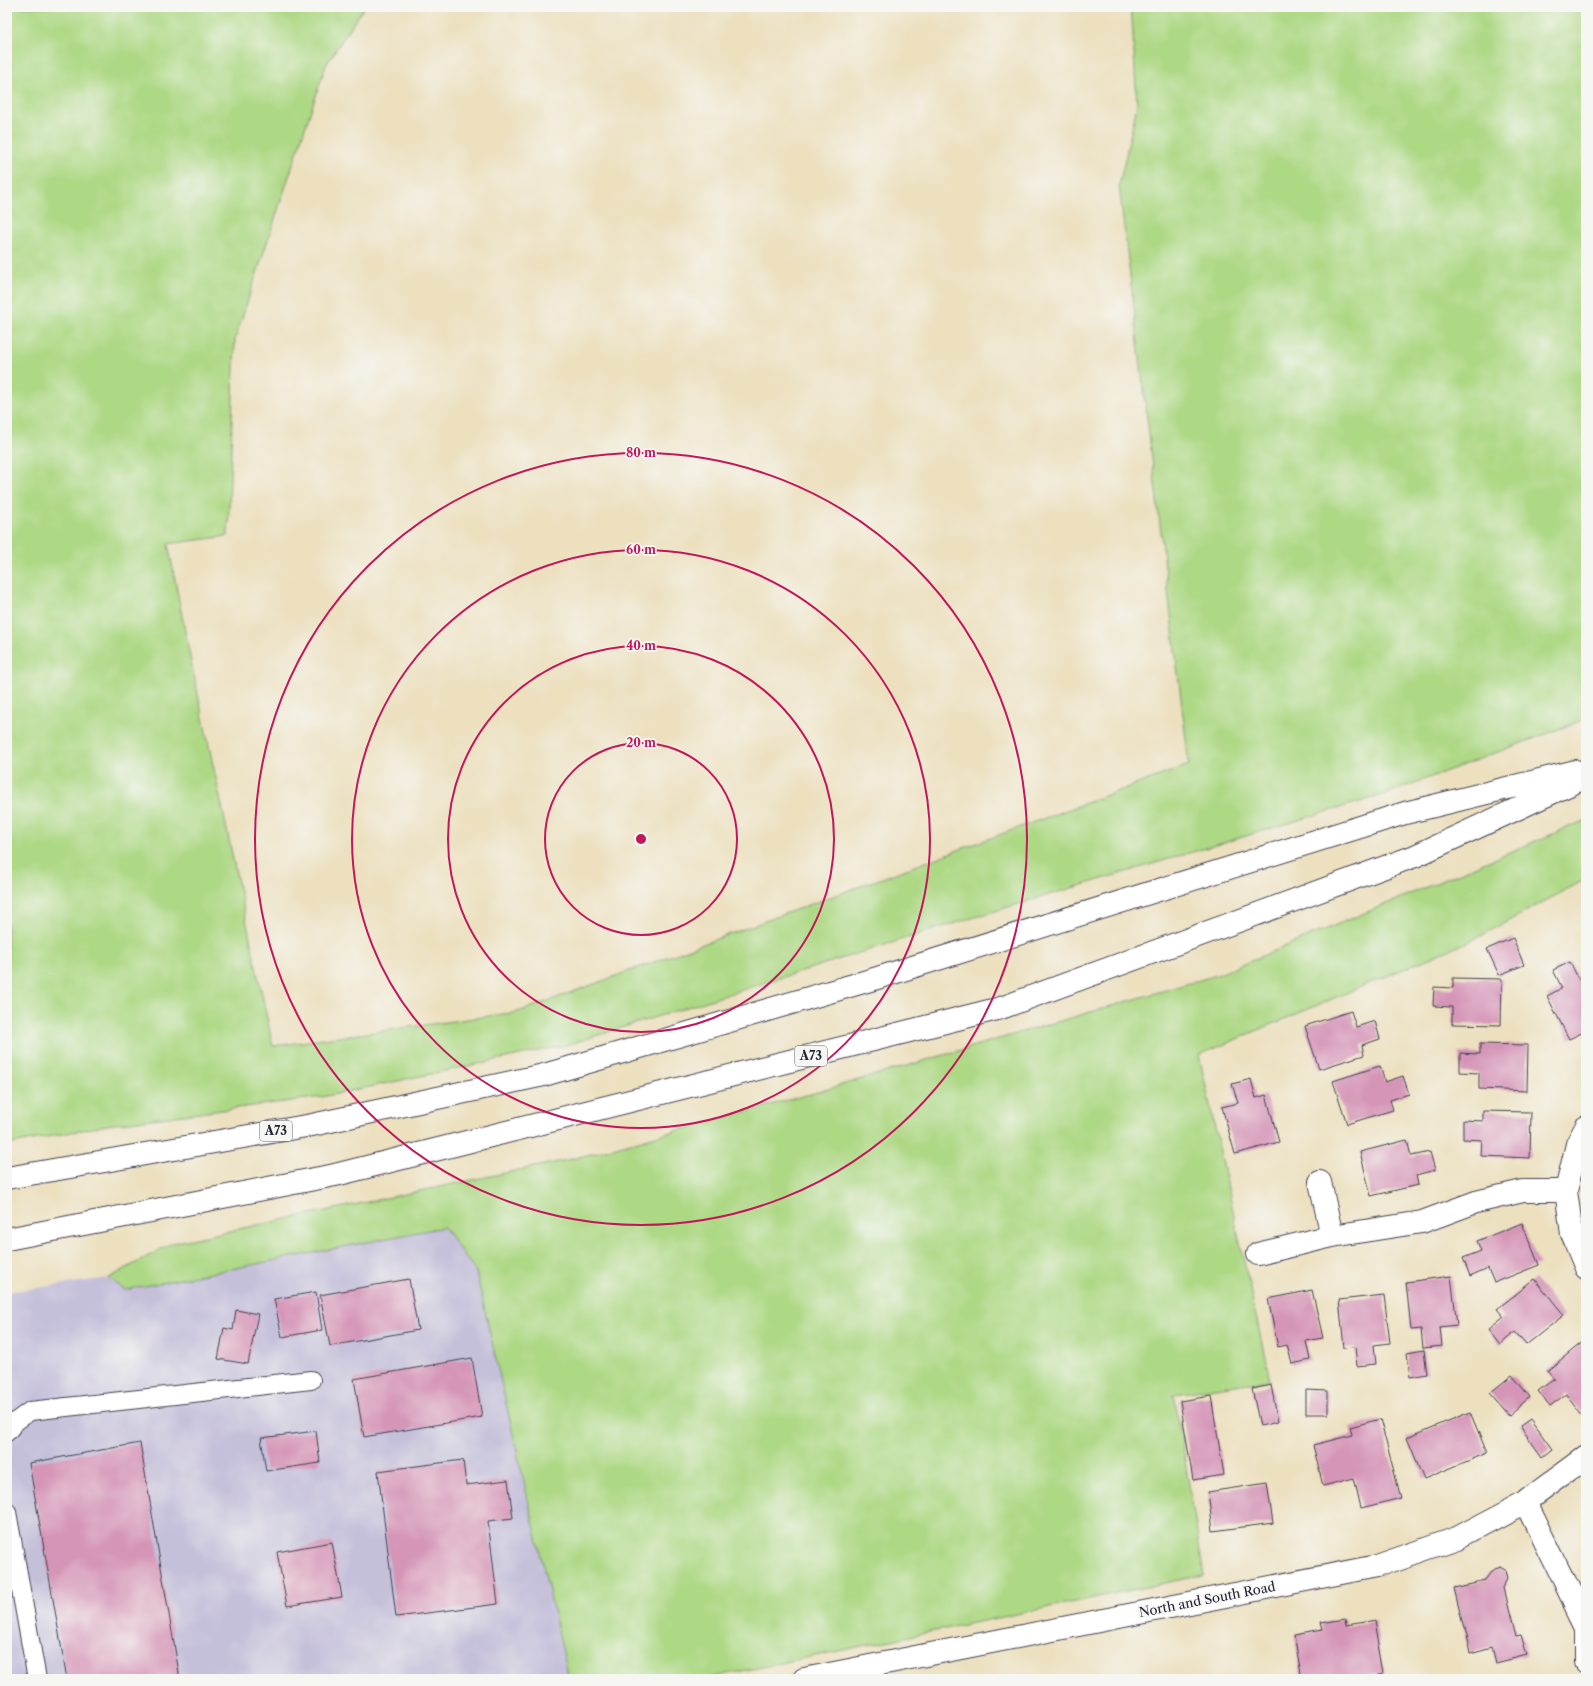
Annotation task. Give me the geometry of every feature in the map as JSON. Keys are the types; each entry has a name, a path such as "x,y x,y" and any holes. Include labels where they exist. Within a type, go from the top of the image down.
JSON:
{"main road":[{"name":"A73","path":"7,1178 312,1125 544,1075 874,979 1405,813 1586,768"},
{"name":"A73","path":"7,1239 335,1175 1002,1008 1415,856 1586,777"},
{"path":"1586,1127 1577,1144 1566,1192 1572,1234 1586,1268"},
{"path":"1320,1182 1332,1236"},
{"path":"1258,1254 1332,1236 1422,1222 1476,1202 1523,1191 1566,1192"},
{"name":"North and South Road","path":"804,1679 1377,1566 1458,1538 1525,1502 1586,1457"},
{"path":"1525,1502 1586,1626 1586,1662"}],"lane":[{"path":"7,1432 15,1422 30,1411 311,1380"},
{"path":"7,1512 37,1679"}],"shaded area":[{"path":"444,1226 476,1272 569,1679 7,1679 7,1292 109,1278 125,1290"}],"green space":[{"path":"7,7 364,7 326,65 235,339 228,536 168,544 190,657 273,1046 518,1012 1189,765 1119,185 1137,106 1132,18 1130,7 1586,7 1586,719 1383,795 942,927 567,1045 322,1097 107,1125 7,1145"},
{"path":"1586,820 1586,879 1475,939 1199,1055 1270,1380 1174,1394 1204,1575 704,1679 569,1679 476,1272 444,1227 125,1290 109,1278 172,1243 572,1159 814,1093 1217,975"}],"building":[{"path":"1513,938 1524,965 1499,975 1487,949"},
{"path":"1570,962 1579,980 1586,976 1586,1031 1569,1039 1547,996 1562,988 1553,970"},
{"path":"1453,978 1502,979 1501,1025 1452,1024 1452,1007 1433,1006 1434,987 1453,988"},
{"path":"1351,1011 1356,1027 1375,1021 1380,1039 1362,1045 1364,1055 1319,1069 1305,1026"},
{"path":"1480,1044 1528,1045 1527,1091 1479,1089 1479,1073 1460,1072 1460,1053 1480,1054"},
{"path":"1380,1066 1385,1082 1403,1076 1409,1094 1390,1100 1393,1110 1347,1124 1333,1081"},
{"path":"1251,1079 1256,1098 1266,1095 1279,1142 1235,1154 1222,1107 1238,1103 1232,1084"},
{"path":"1483,1111 1531,1112 1530,1158 1481,1156 1482,1140 1463,1139 1463,1120 1483,1121"},
{"path":"1407,1140 1411,1156 1430,1152 1435,1170 1416,1175 1418,1185 1371,1196 1360,1152"},
{"path":"1522,1223 1539,1265 1494,1283 1488,1268 1470,1276 1463,1258 1481,1251 1477,1241"},
{"path":"1451,1276 1457,1325 1440,1327 1442,1346 1423,1348 1421,1329 1411,1330 1406,1282"},
{"path":"409,1279 418,1330 330,1346 320,1295"},
{"path":"1535,1279 1564,1315 1526,1345 1515,1332 1500,1345 1488,1330 1504,1317 1497,1309"},
{"path":"1312,1290 1323,1338 1306,1341 1310,1360 1292,1364 1287,1345 1278,1347 1268,1299"},
{"path":"316,1292 322,1330 282,1337 274,1299"},
{"path":"1384,1295 1390,1343 1374,1345 1376,1364 1357,1366 1355,1347 1344,1348 1339,1300"},
{"path":"236,1310 258,1314 248,1364 218,1359 224,1328 233,1330"},
{"path":"1585,1340 1586,1420 1566,1394 1550,1406 1538,1391 1554,1379 1547,1371"},
{"path":"1424,1350 1427,1374 1410,1377 1407,1353"},
{"path":"472,1358 482,1417 364,1437 354,1379"},
{"path":"1512,1375 1530,1397 1509,1415 1490,1393"},
{"path":"1271,1385 1278,1422 1260,1426 1252,1389"},
{"path":"1306,1390 1328,1391 1328,1414 1306,1414"},
{"path":"1211,1396 1224,1475 1193,1480 1180,1401"},
{"path":"1470,1412 1487,1453 1424,1479 1407,1438"},
{"path":"1380,1419 1401,1498 1361,1508 1354,1478 1323,1486 1313,1445 1352,1435 1350,1427"},
{"path":"1530,1419 1552,1449 1542,1457 1520,1426"},
{"path":"316,1431 320,1463 266,1471 261,1438"},
{"path":"140,1443 180,1679 67,1679 29,1463"},
{"path":"463,1460 466,1485 508,1480 513,1518 488,1521 498,1604 396,1617 378,1471"},
{"path":"1267,1483 1273,1523 1213,1531 1208,1492"},
{"path":"332,1542 342,1597 287,1606 277,1552"},
{"path":"1499,1569 1506,1573 1508,1580 1504,1588 1516,1636 1521,1635 1527,1655 1496,1663 1492,1647 1470,1653 1454,1587 1484,1580 1490,1572"},
{"path":"1345,1619 1346,1626 1375,1621 1384,1673 1349,1679 1302,1679 1294,1635 1323,1630 1321,1623"}]}
